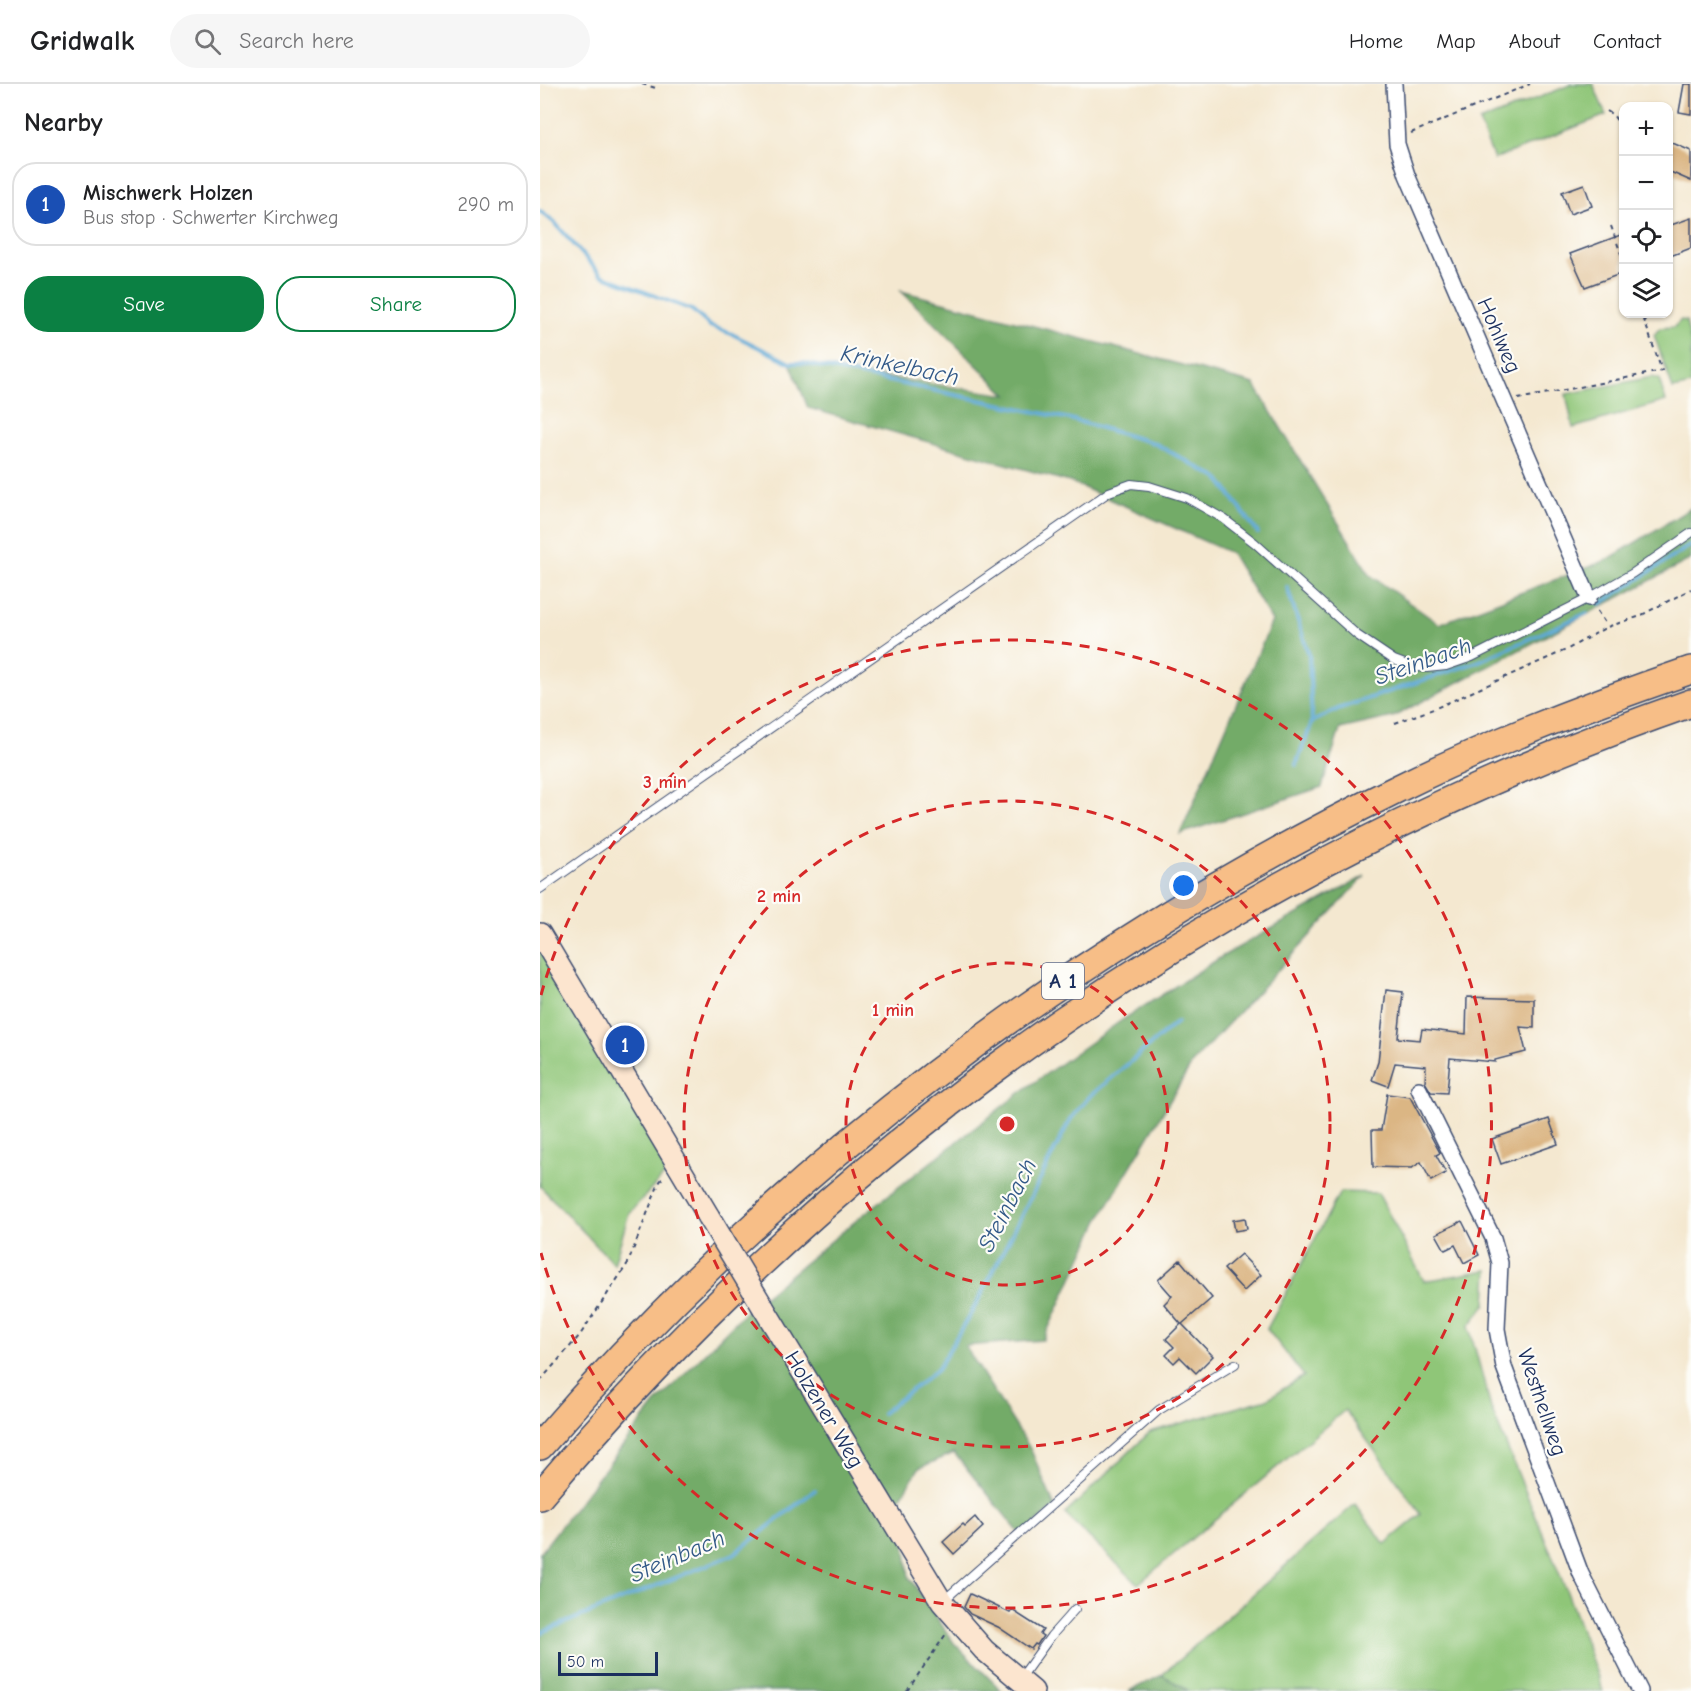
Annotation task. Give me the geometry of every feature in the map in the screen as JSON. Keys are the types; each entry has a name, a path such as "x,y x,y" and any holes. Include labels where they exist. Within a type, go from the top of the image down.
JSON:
{"highway":[{"name":"A 1","path":"540,1446 649,1327 755,1223 935,1073 1027,1005 1172,911 1254,863 1400,787 1563,716 1691,669"},
{"name":"A 1","path":"540,1496 626,1397 714,1307 778,1246 868,1167 956,1096 1045,1031 1189,937 1318,865 1408,819 1573,746 1691,703"}],"main road":[{"name":"Holzener Weg","path":"540,934 942,1602 984,1650 1026,1686"}],"street":[{"name":"Hohlweg","path":"1394,84 1397,138 1407,175 1589,598"},
{"name":"Westhellweg","path":"1419,1089 1493,1238 1500,1263 1497,1329 1504,1367 1581,1574 1640,1691"}],"lane":[{"path":"540,888 1109,492 1131,484 1149,486 1187,498 1224,519 1356,635 1394,660 1410,666 1427,668 1446,666 1472,657 1589,598 1633,573 1691,533"},
{"path":"942,1602 1159,1410 1234,1364"},
{"path":"1026,1686 1052,1636 1075,1609"}],"path":[{"path":"642,84 659,89"},
{"path":"1397,138 1530,84"},
{"path":"1607,111 1619,123"},
{"path":"1611,226 1619,250"},
{"path":"1504,402 1662,371 1643,318"},
{"path":"1395,723 1436,708 1566,650 1607,627 1638,617 1691,589"},
{"path":"1589,598 1607,627"},
{"path":"540,1381 580,1335 628,1263 660,1183 668,1170 676,1163"},
{"path":"907,1691 957,1620"}],"green space":[{"path":"1572,84 1593,84 1606,115 1494,159 1479,122"},
{"path":"901,291 1254,384 1370,575 1439,624 1607,560 1691,508 1691,559 1393,717 1340,729 1322,787 1180,834 1272,621 1231,553 1073,483 808,408 790,363 1007,395"},
{"path":"1681,320 1686,321 1691,344 1691,385 1673,389 1654,335 1660,328 1674,327"},
{"path":"1652,377 1659,379 1666,401 1573,428 1566,394"},
{"path":"1365,876 1193,1062 1101,1216 1043,1340 965,1346 1031,1450 1055,1507 1021,1535 954,1453 919,1468 900,1498 909,1577 954,1643 1002,1691 540,1691 540,1553 655,1404 744,1313 864,1214 1022,1091 1122,1020 1223,956"},
{"path":"540,934 676,1163 629,1213 614,1264 540,1186"},
{"path":"1340,1192 1378,1193 1424,1281 1488,1270 1486,1304 1469,1326 1491,1408 1567,1592 1603,1691 1189,1691 1162,1675 1355,1504 1385,1544 1421,1514 1345,1410 1138,1584 1065,1514 1150,1432 1267,1399 1304,1376 1267,1329"},
{"path":"1162,1675 1189,1691 1129,1691"}],"building":[{"path":"1684,84 1691,84 1691,114 1679,112"},
{"path":"1673,143 1691,151 1691,181 1673,173"},
{"path":"1584,184 1592,206 1570,214 1562,192"},
{"path":"1691,218 1691,248 1673,255 1673,224"},
{"path":"1619,236 1619,274 1585,287 1570,254"},
{"path":"1386,990 1403,992 1398,1038 1420,1040 1422,1029 1466,1034 1467,997 1534,999 1534,1028 1520,1027 1526,1052 1495,1060 1495,1062 1450,1058 1447,1093 1431,1092 1425,1082 1426,1066 1395,1063 1388,1086 1372,1080 1378,1062"},
{"path":"1387,1094 1410,1097 1440,1153 1436,1155 1446,1173 1431,1181 1421,1162 1412,1168 1373,1167 1372,1130 1381,1130"},
{"path":"1549,1119 1558,1144 1501,1164 1492,1139"},
{"path":"1245,1218 1247,1229 1235,1231 1233,1220"},
{"path":"1462,1221 1479,1255 1464,1263 1455,1245 1445,1250 1436,1234"},
{"path":"1241,1254 1261,1275 1244,1291 1224,1269"},
{"path":"1180,1260 1212,1298 1182,1324 1213,1356 1196,1373 1180,1357 1174,1363 1166,1355 1174,1347 1166,1339 1181,1324 1164,1304 1172,1296 1158,1280"},
{"path":"975,1517 983,1527 954,1554 943,1542 963,1524 965,1526"},
{"path":"970,1594 1010,1613 1012,1610 1043,1630 1040,1634 1043,1636 1031,1649 998,1627 970,1614 964,1607"}],"waterway":[{"name":"Krinkelbach","path":"540,211 556,224 601,275 692,310 710,326 732,334 790,363 803,363 1070,419 1154,443 1219,479 1258,533"},
{"name":"Steinbach","path":"1600,604 1691,545"},
{"name":"Krinkelbach","path":"1287,587 1309,655 1312,722"},
{"name":"Steinbach","path":"1296,765 1312,722 1340,708 1477,662 1587,613"},
{"name":"Steinbach","path":"882,1413 937,1370 977,1303 1070,1120 1088,1098 1177,1022"},
{"name":"Steinbach","path":"540,1633 734,1554 815,1490"}],"place":[{"name":"Mischwerk Holzen","path":"625,1045"}]}
